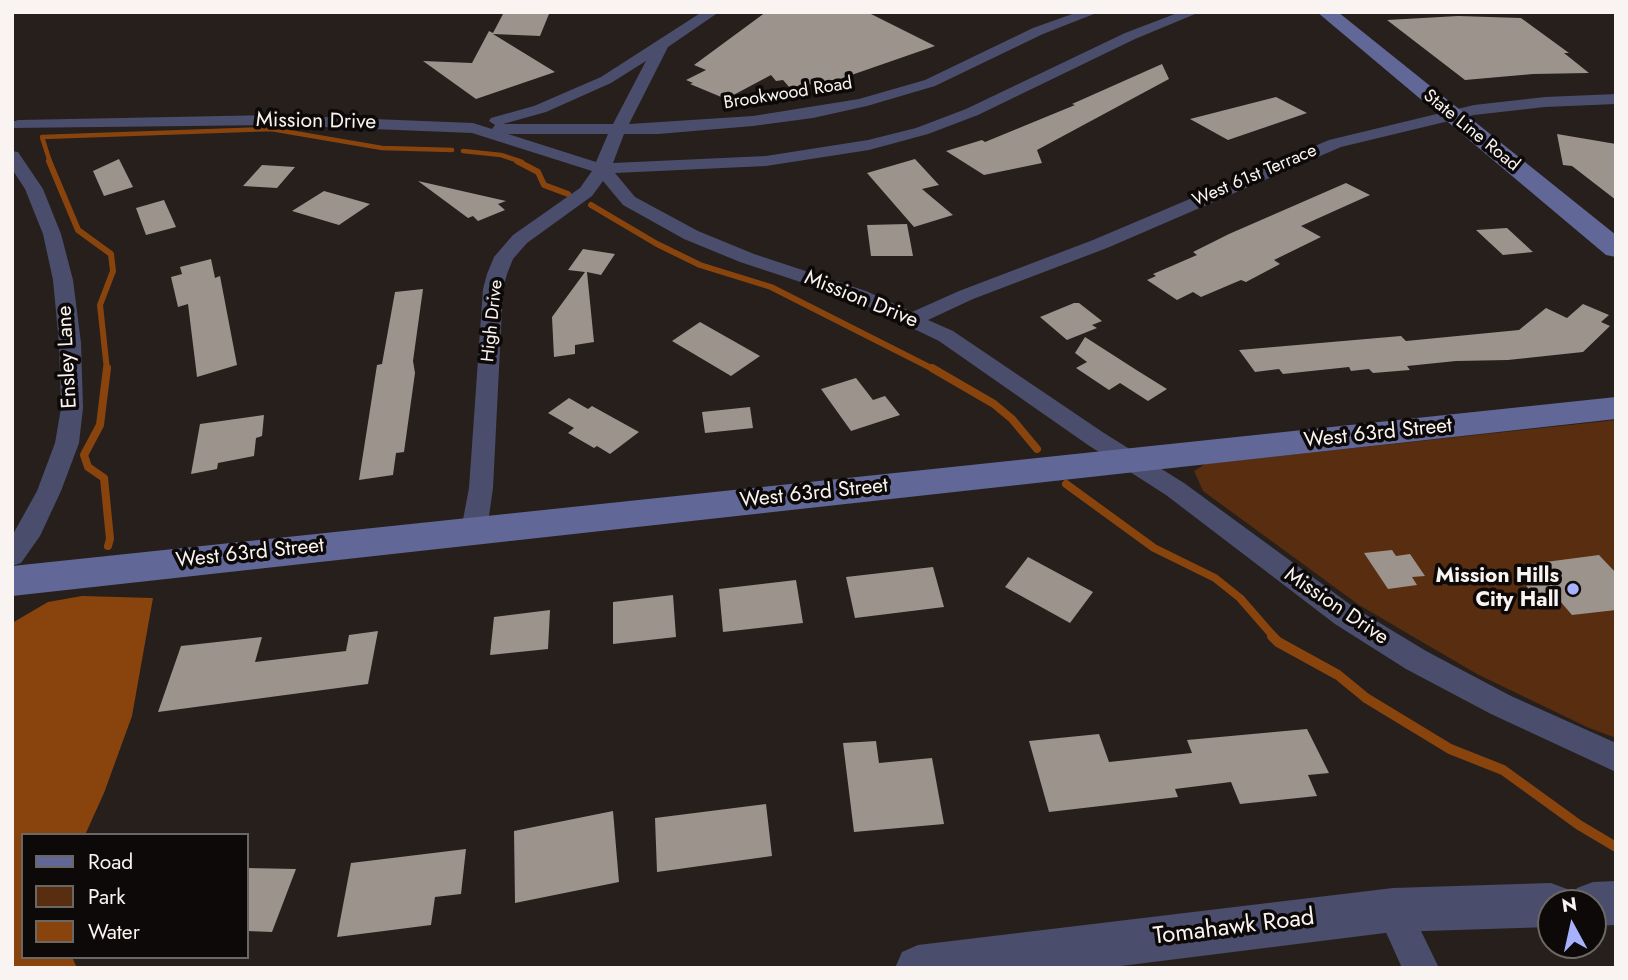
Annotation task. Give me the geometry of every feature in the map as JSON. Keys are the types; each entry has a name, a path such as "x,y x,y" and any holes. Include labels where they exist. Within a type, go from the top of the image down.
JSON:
{"main road":[{"name":"State Line Road","path":"1326,12 1616,249"},
{"name":"West 63rd Street","path":"12,581 1616,408"}],"street":[{"name":"High Drive","path":"473,128 540,109 578,94 661,46 712,12"},
{"name":"Brookwood Road","path":"473,128 617,131 753,121 862,103 930,83 1038,32 1091,12"},
{"path":"602,169 766,161 882,141 922,131 972,112 1130,36 1193,12"},
{"name":"High Drive","path":"474,530 481,488 493,289 497,274 504,257 520,239 586,192 602,169 617,131 661,46"},
{"name":"West 61st Terrace","path":"913,319 966,295 1100,244 1306,153 1355,137 1451,115 1545,102 1616,99"},
{"name":"Mission Drive","path":"14,127 179,120 274,120 473,128 602,169 629,201 691,235 747,258 859,295 913,319 986,361 1175,489 1334,608 1416,660 1501,705 1616,758"},
{"name":"Ensley Lane","path":"12,156 34,189 52,234 64,280 70,342 72,408 66,443 50,491 31,529 12,556"},
{"name":"Tomahawk Road","path":"918,968 1393,910 1537,905"},
{"path":"1393,910 1420,968"}],"green space":[{"path":"1616,420 1616,738 1589,728 1477,674 1359,605 1203,491 1194,471 1205,464"}],"water":[{"path":"82,596 153,598 132,716 104,793 86,833 21,833 21,959 73,959 77,968 12,968 12,623 48,602"}],"building":[{"path":"766,12 867,12 935,46 840,79 790,88 783,80 776,81 771,75 726,99 686,80 706,70 694,65"},
{"path":"503,14 549,14 540,36 493,34 555,72 476,99 423,61 472,63 489,31 493,33"},
{"path":"1458,16 1521,18 1569,53 1564,53 1589,73 1533,74 1465,80 1387,20"},
{"path":"1162,64 1169,79 1037,150 1042,163 984,175 946,151 982,140 985,142 1075,105 1072,104"},
{"path":"1276,97 1307,113 1228,140 1190,119"},
{"path":"1557,134 1616,144 1616,200 1572,166 1563,165"},
{"path":"119,159 133,187 104,196 93,171"},
{"path":"915,159 939,185 922,189 953,215 914,227 867,173"},
{"path":"262,165 295,167 277,188 243,186"},
{"path":"418,181 506,201 498,204 505,210 478,221 473,216 468,218"},
{"path":"1346,183 1370,195 1301,226 1321,237 1274,260 1280,264 1246,282 1241,280 1201,297 1193,292 1177,300 1147,280 1156,276 1153,274 1197,255 1193,252 1229,234"},
{"path":"324,191 370,204 339,225 292,211"},
{"path":"164,200 176,227 146,235 136,208"},
{"path":"907,224 913,256 871,256 867,225"},
{"path":"1507,228 1533,252 1503,255 1476,230"},
{"path":"583,249 615,254 601,275 587,272 594,342 575,345 575,354 554,357 552,317 585,272 568,270"},
{"path":"211,259 215,278 220,276 237,365 197,377 188,304 178,307 171,277 182,274 180,267"},
{"path":"423,289 404,452 396,453 393,475 359,480 377,365 382,364 395,292"},
{"path":"1079,303 1102,321 1092,325 1097,328 1067,340 1040,317"},
{"path":"1583,304 1609,315 1601,322 1610,326 1583,352 1508,360 1456,361 1407,366 1410,370 1373,373 1369,369 1351,371 1349,367 1283,374 1279,369 1255,372 1239,350 1401,336 1406,341 1519,330 1546,308 1567,318"},
{"path":"700,322 760,356 731,376 672,341"},
{"path":"1085,337 1167,389 1148,401 1120,383 1109,390 1076,368 1087,362 1075,353"},
{"path":"856,378 873,400 885,396 900,415 851,431 821,389"},
{"path":"569,398 588,409 592,406 639,432 610,454 597,446 594,448 568,433 574,428 548,413"},
{"path":"750,407 753,428 705,433 702,412"},
{"path":"264,415 262,436 256,438 254,456 218,463 217,469 191,474 200,424"},
{"path":"1392,550 1396,556 1410,554 1425,576 1412,577 1417,585 1388,589 1364,553"},
{"name":"Mission Hills City Hall","path":"1599,555 1616,573 1616,610 1572,615 1560,601 1541,604 1520,578 1540,575 1530,564"},
{"path":"1028,557 1093,592 1070,623 1005,587"},
{"path":"933,567 944,607 855,618 846,577"},
{"path":"796,580 803,623 723,632 719,589"},
{"path":"673,595 676,637 613,644 613,602"},
{"path":"550,610 548,649 490,655 494,617"},
{"path":"378,631 368,684 158,712 181,646 262,637 255,662 346,651 349,635"},
{"path":"1307,729 1329,773 1308,775 1317,796 1240,804 1231,782 1175,789 1178,797 1049,812 1029,741 1099,734 1109,762 1192,753 1187,740"},
{"path":"876,741 879,763 932,758 944,824 854,832 843,743"},
{"path":"766,804 772,856 657,872 655,818"},
{"path":"613,811 619,882 515,903 514,831"},
{"path":"466,849 461,894 435,897 431,925 337,937 351,863"},
{"path":"248,868 296,869 272,932 248,931"}],"waterway":[{"path":"50,162 42,137 271,129 382,148 452,150"},
{"path":"463,151 501,155 522,162"},
{"path":"49,161 78,230 111,254 113,271 100,305 107,369"},
{"path":"517,161 538,172 544,185 568,194"},
{"path":"591,205 657,244 700,265 771,287 935,370"},
{"path":"932,368 994,404 1012,419 1037,449"},
{"path":"107,369 100,425 84,455 88,467 104,478 110,539 108,546"},
{"path":"1066,484 1154,548 1215,578 1240,598 1274,637"},
{"path":"1272,636 1278,642 1338,675 1366,698 1450,749 1503,770 1579,825 1616,847"}],"place":[{"name":"Mission Hills City Hall","path":"1573,589"}]}
